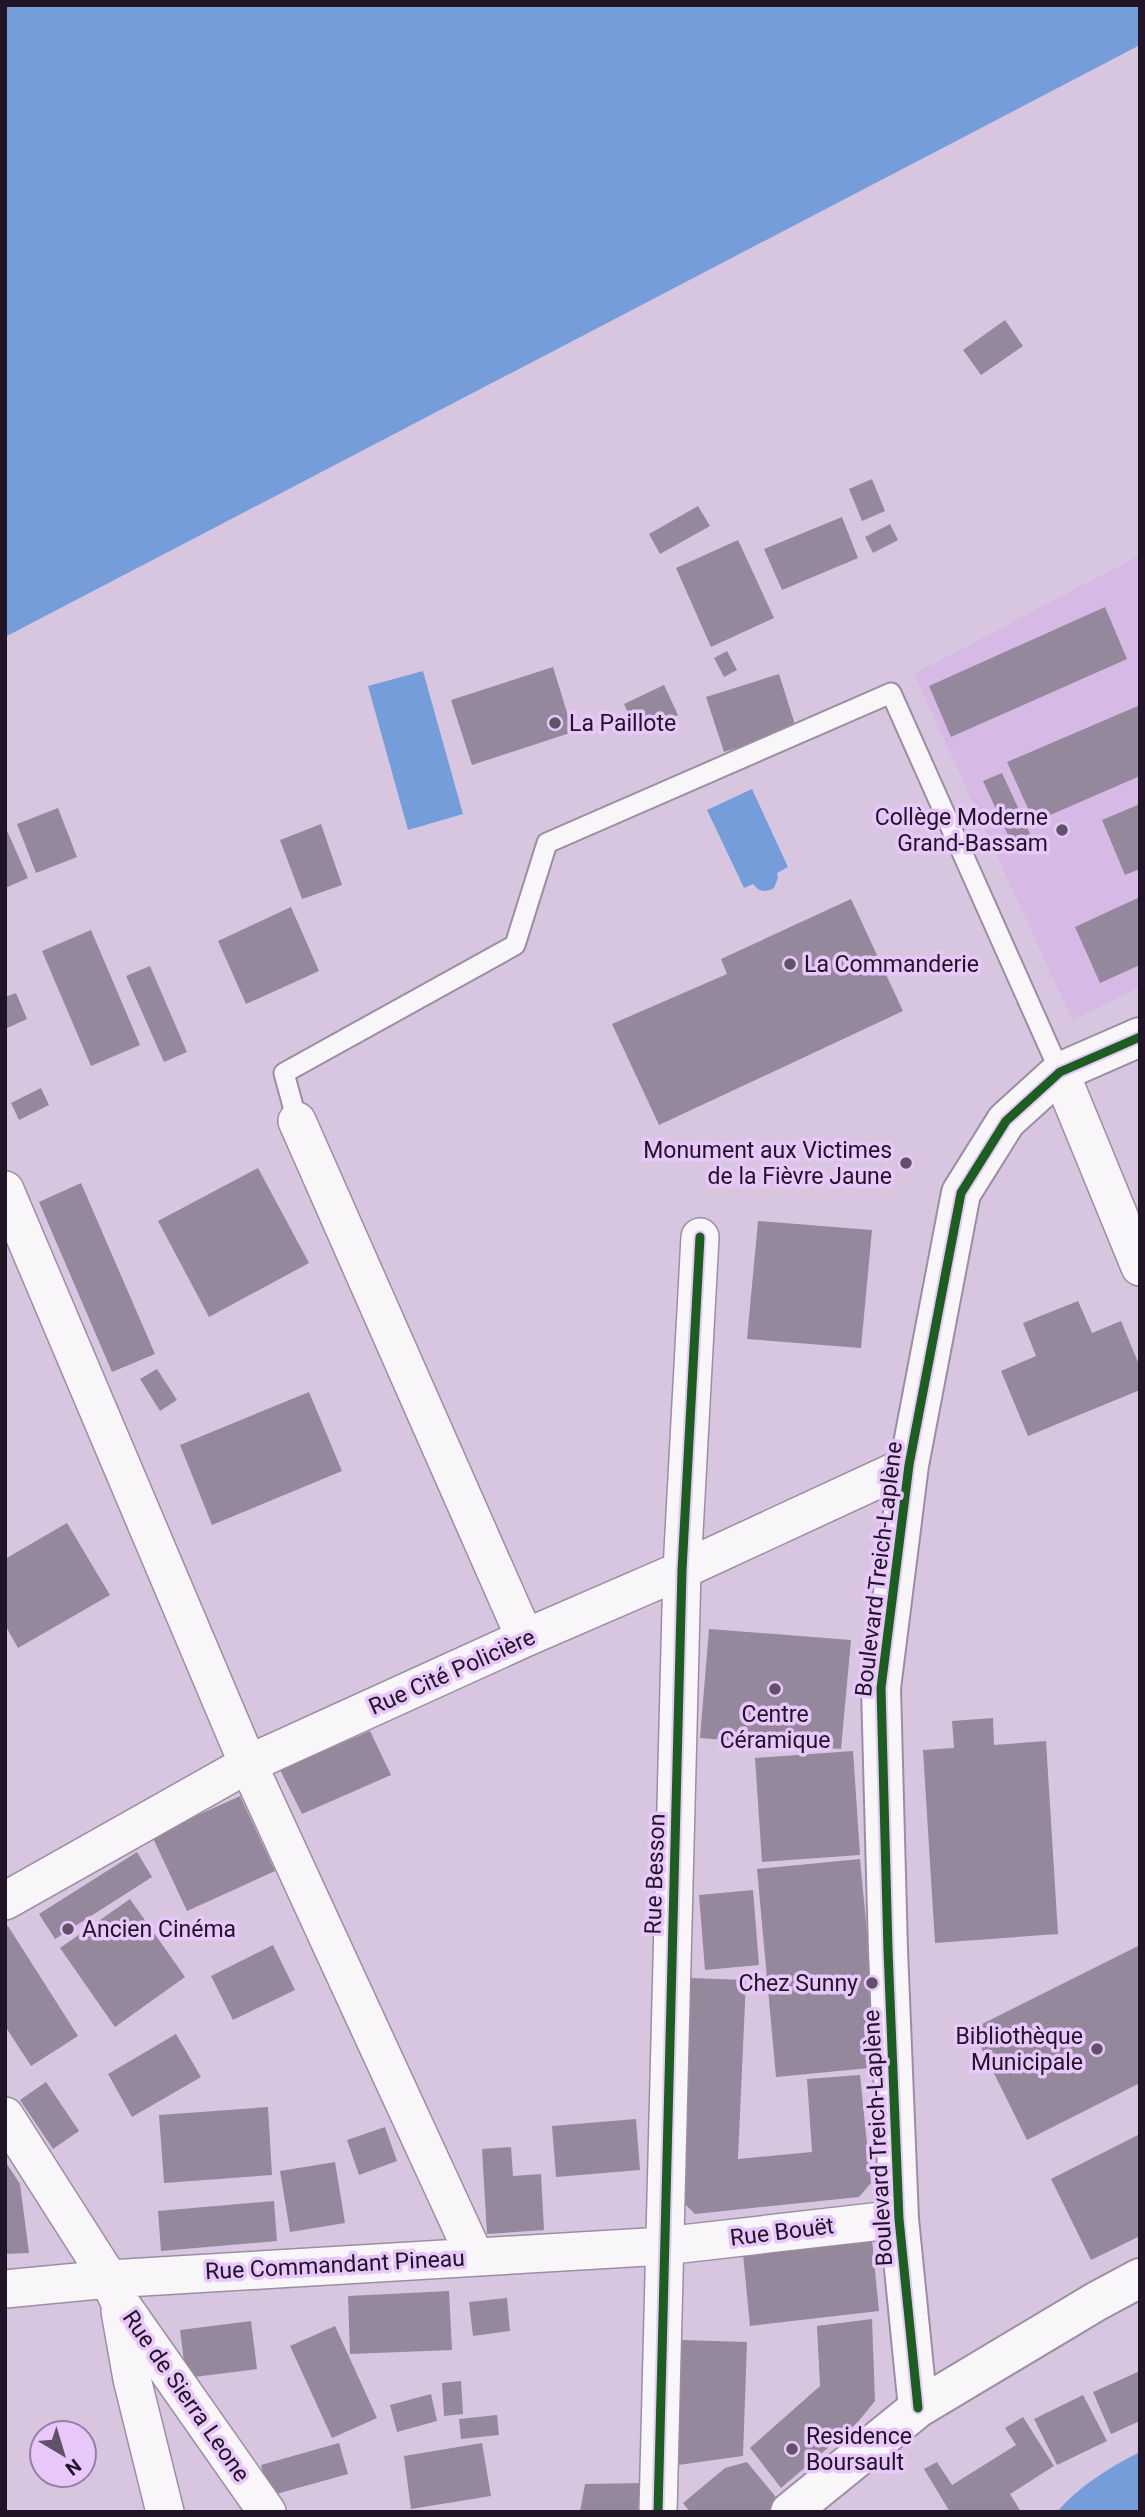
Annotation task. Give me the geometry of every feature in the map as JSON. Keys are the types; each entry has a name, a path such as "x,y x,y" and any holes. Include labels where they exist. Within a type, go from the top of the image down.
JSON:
{"street":[{"name":"Boulevard Treich-Laplène","path":"918,2408 899,2219 881,1688 909,1465 961,1193 1006,1121 1060,1072 1140,1037"},
{"path":"1060,1072 1140,1267"},
{"path":"298,1121 525,1638"},
{"path":"5,1190 248,1764 475,2257"},
{"name":"Rue Besson","path":"658,2512 682,1570 700,1237"},
{"name":"Rue Cité Policière","path":"5,1901 248,1764 682,1570 909,1465"},
{"name":"Rue de Sierra Leone","path":"5,2116 114,2290 267,2512"},
{"name":"Rue Bouët","path":"664,2246 899,2219"},
{"name":"Rue Commandant Pineau","path":"5,2289 114,2290 475,2257 664,2246"},
{"path":"790,2512 918,2408 1140,2278"},
{"path":"114,2290 132,2379 165,2512"}],"lane":[{"path":"298,1121 284,1073 515,945 547,843 891,693 1060,1072"}],"shaded area":[{"name":"Collège Moderne Grand-Bassam","path":"1140,555 1140,987 1072,1020 914,674"}],"water":[{"path":"5,5 1140,5 1140,45 5,637"},
{"path":"423,671 463,814 408,830 368,686"},
{"path":"752,789 788,867 777,873 774,888 765,891 753,884 744,888 707,810"},
{"path":"1140,2452 1140,2512 1057,2512 1096,2478"}],"building":[{"path":"1005,320 1023,346 981,375 963,350"},
{"path":"872,479 885,511 862,521 849,489"},
{"path":"698,506 710,526 660,554 649,534"},
{"path":"842,517 858,558 782,590 764,549"},
{"path":"890,524 898,540 873,553 865,537"},
{"path":"738,540 774,618 711,647 676,568"},
{"path":"1105,607 1127,659 951,737 929,686"},
{"path":"727,651 737,670 724,677 714,658"},
{"path":"553,667 573,732 472,765 451,700"},
{"path":"779,674 796,728 724,752 706,697"},
{"path":"664,685 678,715 638,734 624,704"},
{"path":"1140,705 1140,776 1034,822 1007,762"},
{"path":"1002,773 1033,840 1014,848 983,781"},
{"path":"1140,804 1140,869 1125,875 1102,820"},
{"path":"58,808 77,857 36,873 17,824"},
{"path":"321,824 342,885 302,899 280,840"},
{"path":"5,826 28,878 5,888"},
{"path":"1140,897 1140,965 1100,983 1075,927"},
{"path":"851,899 903,1011 659,1125 612,1024 727,974 721,959"},
{"path":"291,907 319,971 246,1004 218,941"},
{"path":"91,930 140,1045 91,1066 42,951"},
{"path":"150,966 187,1052 164,1062 126,976"},
{"path":"16,993 27,1019 5,1029 5,997"},
{"path":"41,1088 49,1105 19,1120 11,1103"},
{"path":"258,1168 309,1263 209,1317 158,1221"},
{"path":"81,1183 155,1354 112,1372 39,1202"},
{"path":"758,1221 872,1230 861,1348 747,1339"},
{"path":"1078,1301 1092,1333 1121,1321 1140,1367 1140,1390 1028,1436 1001,1371 1036,1356 1023,1323"},
{"path":"157,1369 177,1400 160,1411 140,1379"},
{"path":"309,1392 342,1471 212,1525 180,1445"},
{"path":"67,1523 110,1595 18,1648 5,1625 5,1559"},
{"name":"Centre Céramique","path":"709,1629 851,1640 841,1749 700,1738"},
{"path":"993,1718 994,1745 1046,1741 1058,1934 935,1943 923,1750 954,1748 952,1721"},
{"path":"370,1731 391,1775 302,1814 280,1770"},
{"path":"853,1751 860,1855 762,1862 755,1758"},
{"path":"240,1796 275,1871 187,1911 152,1836"},
{"path":"137,1852 152,1877 55,1939 39,1914"},
{"path":"860,1859 880,2067 776,2077 757,1869"},
{"path":"753,1890 759,1965 705,1970 699,1895"},
{"path":"130,1899 185,1977 115,2027 60,1948"},
{"path":"8,1926 78,2036 31,2066 5,2026 5,1928"},
{"path":"273,1945 295,1990 233,2020 211,1976"},
{"path":"1140,1945 1140,2083 1027,2140 972,2029"},
{"path":"691,1978 746,1980 738,2159 812,2152 807,2079 860,2075 871,2183 859,2197 695,2214 683,2202"},
{"path":"176,2034 201,2077 132,2117 108,2074"},
{"path":"46,2082 79,2131 53,2149 20,2100"},
{"path":"268,2107 272,2175 164,2183 159,2115"},
{"path":"636,2119 640,2170 556,2177 552,2126"},
{"path":"385,2127 397,2161 359,2175 347,2140"},
{"path":"1140,2134 1140,2236 1091,2260 1051,2179"},
{"path":"511,2147 513,2176 541,2174 544,2230 487,2234 482,2149"},
{"path":"5,2161 20,2184 29,2253 5,2254"},
{"path":"335,2162 345,2223 290,2232 280,2171"},
{"path":"274,2201 277,2241 161,2251 158,2211"},
{"path":"872,2240 879,2311 750,2326 743,2254"},
{"path":"449,2291 452,2350 350,2354 348,2296"},
{"path":"507,2298 510,2331 473,2336 469,2302"},
{"path":"872,2319 875,2401 857,2423 781,2488 750,2448 820,2386 817,2326"},
{"path":"251,2321 257,2369 186,2378 180,2330"},
{"path":"335,2326 377,2418 332,2438 290,2346"},
{"path":"681,2340 747,2342 743,2456 678,2465"},
{"path":"1140,2371 1140,2421 1111,2434 1093,2392"},
{"path":"461,2381 463,2414 444,2416 442,2383"},
{"path":"431,2394 437,2421 397,2432 390,2405"},
{"path":"1083,2395 1107,2441 1057,2465 1034,2419"},
{"path":"497,2415 499,2435 461,2439 459,2419"},
{"path":"1023,2417 1054,2466 1010,2494 1021,2512 950,2512 924,2469 937,2462 952,2485 1016,2445 1005,2428"},
{"path":"339,2443 348,2474 269,2496 261,2465"},
{"path":"482,2443 491,2496 411,2509 404,2456"},
{"path":"747,2462 784,2507 778,2512 690,2512 683,2503 725,2468"},
{"path":"644,2483 641,2512 580,2512 585,2484"}],"cycle path":[{"path":"918,2408 899,2219 881,1688 909,1465 961,1193 1006,1121 1060,1072 1140,1037"},
{"path":"658,2512 682,1570 700,1237"}],"place":[{"name":"La Paillote","path":"555,723"},
{"name":"Collège Moderne Grand-Bassam","path":"1062,830"},
{"name":"La Commanderie","path":"790,964"},
{"name":"Monument aux Victimes de la Fièvre Jaune","path":"906,1163"},
{"name":"Centre Céramique","path":"775,1689"},
{"name":"Ancien Cinéma","path":"68,1929"},
{"name":"Chez Sunny","path":"872,1983"},
{"name":"Bibliothèque Municipale","path":"1097,2049"},
{"name":"Residence Boursault","path":"792,2449"}]}
